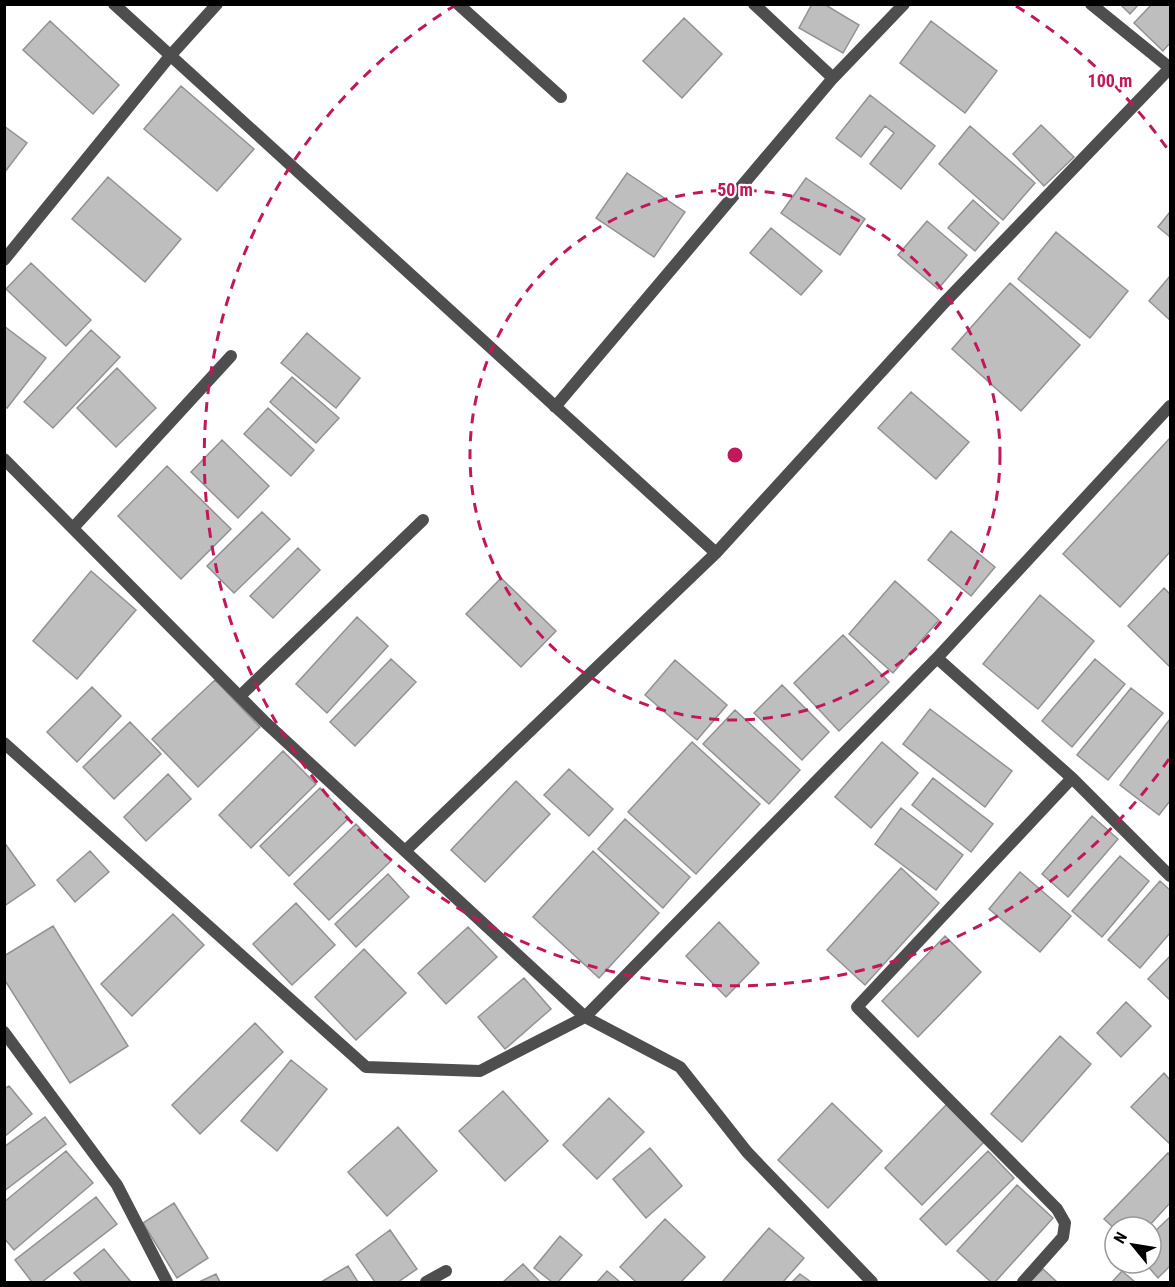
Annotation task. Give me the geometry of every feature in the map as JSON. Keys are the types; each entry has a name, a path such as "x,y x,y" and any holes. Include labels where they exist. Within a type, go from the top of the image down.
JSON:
{"street":[{"path":"114,4 716,553"},
{"path":"4,260 170,56 217,4"},
{"path":"458,4 561,97"},
{"path":"754,4 833,78"},
{"path":"555,407 833,78 904,4"},
{"path":"405,851 716,553 944,303 1170,68 1091,4"},
{"path":"73,528 231,356"},
{"path":"4,743 366,1066 480,1071 585,1017 937,658 1170,406"},
{"path":"4,459 240,696 585,1017 680,1067 747,1152 873,1282"},
{"path":"240,696 423,520"},
{"path":"937,658 1072,778 1170,876"},
{"path":"1023,1282 1063,1237 1065,1223 1057,1209 857,1007 1072,778"},
{"path":"4,1032 117,1185 167,1282"},
{"path":"426,1282 446,1271"}],"building":[{"path":"812,4 824,4 859,25 843,53 799,28"},
{"path":"1120,4 1139,4 1130,14"},
{"path":"1152,4 1170,4 1170,43 1163,51 1134,23"},
{"path":"684,18 722,54 682,98 643,61"},
{"path":"50,21 119,85 93,114 23,50"},
{"path":"931,21 997,71 965,113 900,63"},
{"path":"181,86 254,149 217,191 144,129"},
{"path":"870,95 935,146 901,189 870,164 894,133 885,126 861,157 836,138"},
{"path":"1041,125 1074,157 1044,186 1013,154"},
{"path":"4,126 27,143 4,173"},
{"path":"970,126 1035,183 1003,220 939,164"},
{"path":"627,173 685,212 654,257 596,218"},
{"path":"108,177 181,239 145,282 72,219"},
{"path":"806,178 865,219 840,255 781,213"},
{"path":"973,200 999,223 975,251 948,228"},
{"path":"1170,212 1170,237 1158,227"},
{"path":"927,221 967,255 938,289 898,255"},
{"path":"771,228 822,271 801,295 750,253"},
{"path":"1056,232 1128,291 1090,338 1018,279"},
{"path":"31,263 91,320 66,346 6,289"},
{"path":"1170,276 1170,320 1149,301"},
{"path":"1010,283 1080,345 1021,411 952,349"},
{"path":"4,326 46,358 7,408 4,407"},
{"path":"91,330 120,357 53,428 24,402"},
{"path":"307,333 360,378 336,408 281,363"},
{"path":"117,368 156,408 116,447 77,408"},
{"path":"292,377 339,418 316,443 270,402"},
{"path":"911,392 969,442 936,479 878,428"},
{"path":"268,408 314,450 291,476 244,434"},
{"path":"1170,438 1170,552 1120,607 1063,554"},
{"path":"222,440 269,486 238,518 191,472"},
{"path":"167,466 231,529 181,579 118,516"},
{"path":"262,512 290,539 234,593 207,566"},
{"path":"951,531 995,567 971,596 928,560"},
{"path":"298,548 320,570 273,618 250,596"},
{"path":"91,571 136,610 77,679 33,641"},
{"path":"501,578 556,631 521,667 466,614"},
{"path":"895,581 939,620 893,673 849,634"},
{"path":"1164,588 1170,594 1170,667 1128,626"},
{"path":"1040,595 1094,641 1038,709 983,664"},
{"path":"357,617 388,646 327,713 296,684"},
{"path":"843,635 889,682 839,731 794,683"},
{"path":"391,659 416,682 355,746 330,722"},
{"path":"1095,659 1125,684 1072,747 1042,721"},
{"path":"675,660 727,705 697,740 645,695"},
{"path":"215,680 260,727 198,787 152,739"},
{"path":"782,685 829,732 802,760 754,713"},
{"path":"92,687 121,716 77,762 47,732"},
{"path":"1131,688 1163,713 1108,780 1077,755"},
{"path":"930,709 1012,771 985,807 903,744"},
{"path":"735,710 800,770 769,804 703,744"},
{"path":"1170,719 1170,801 1159,815 1120,785"},
{"path":"130,722 161,754 114,799 83,767"},
{"path":"692,742 760,804 696,874 628,812"},
{"path":"882,742 918,773 871,828 835,797"},
{"path":"283,751 316,784 251,848 219,815"},
{"path":"569,769 613,809 589,836 544,795"},
{"path":"168,774 191,799 146,841 124,817"},
{"path":"933,778 993,824 971,852 912,805"},
{"path":"516,781 550,814 485,882 451,850"},
{"path":"320,788 349,818 289,876 260,846"},
{"path":"901,808 963,855 936,890 875,844"},
{"path":"1092,816 1118,839 1068,897 1042,874"},
{"path":"625,819 690,877 663,908 598,849"},
{"path":"356,824 391,861 329,920 294,884"},
{"path":"4,842 35,885 4,906"},
{"path":"90,851 109,872 75,902 57,880"},
{"path":"593,851 659,913 599,978 533,917"},
{"path":"1120,856 1149,881 1102,937 1072,911"},
{"path":"901,868 939,903 865,985 827,950"},
{"path":"1020,872 1071,916 1040,952 989,909"},
{"path":"388,874 409,897 356,947 335,924"},
{"path":"1160,881 1170,890 1170,933 1140,968 1108,940"},
{"path":"296,903 335,945 292,985 253,944"},
{"path":"173,914 204,945 132,1016 101,984"},
{"path":"719,922 759,963 726,997 686,956"},
{"path":"53,926 128,1046 70,1083 4,979 4,956"},
{"path":"468,927 497,957 446,1004 418,973"},
{"path":"945,936 981,972 918,1037 882,1001"},
{"path":"364,949 406,993 356,1040 315,997"},
{"path":"1170,956 1170,1000 1148,979"},
{"path":"524,978 551,1009 505,1049 478,1017"},
{"path":"1126,1002 1151,1026 1121,1057 1097,1033"},
{"path":"255,1023 283,1052 200,1134 172,1105"},
{"path":"1060,1036 1091,1064 1022,1142 991,1114"},
{"path":"291,1060 327,1089 277,1151 241,1121"},
{"path":"1164,1073 1170,1080 1170,1144 1131,1107"},
{"path":"9,1086 32,1114 4,1137 4,1089"},
{"path":"503,1091 548,1141 505,1181 459,1131"},
{"path":"609,1098 644,1132 597,1179 563,1145"},
{"path":"832,1103 882,1151 828,1208 778,1160"},
{"path":"947,1104 985,1141 922,1205 885,1168"},
{"path":"45,1117 66,1144 4,1191 4,1147"},
{"path":"398,1127 437,1171 387,1216 348,1172"},
{"path":"650,1148 682,1186 646,1218 613,1179"},
{"path":"66,1151 93,1183 14,1250 4,1238 4,1202"},
{"path":"988,1151 1014,1178 946,1245 920,1219"},
{"path":"1168,1153 1170,1156 1170,1203 1159,1215 1108,1215"},
{"path":"1017,1185 1053,1218 995,1282 991,1282 957,1251"},
{"path":"96,1197 117,1224 42,1282 32,1282 15,1260"},
{"path":"174,1203 208,1258 177,1278 143,1223"},
{"path":"1170,1217 1170,1266 1163,1273 1163,1224"},
{"path":"665,1219 705,1257 681,1282 636,1282 620,1267"},
{"path":"769,1228 804,1258 783,1282 724,1282 723,1281"},
{"path":"390,1230 417,1269 398,1282 375,1282 356,1255"},
{"path":"560,1236 582,1255 558,1282 552,1282 534,1268"},
{"path":"104,1249 131,1282 82,1282 74,1273"},
{"path":"523,1264 540,1282 503,1282"},
{"path":"348,1266 358,1282 321,1282"},
{"path":"1043,1269 1057,1282 1029,1282"},
{"path":"607,1271 620,1282 597,1282"},
{"path":"216,1274 220,1282 199,1282"},
{"path":"800,1274 811,1282 792,1282"},
{"path":"1118,1275 1127,1275 1135,1282 1112,1282"}]}
